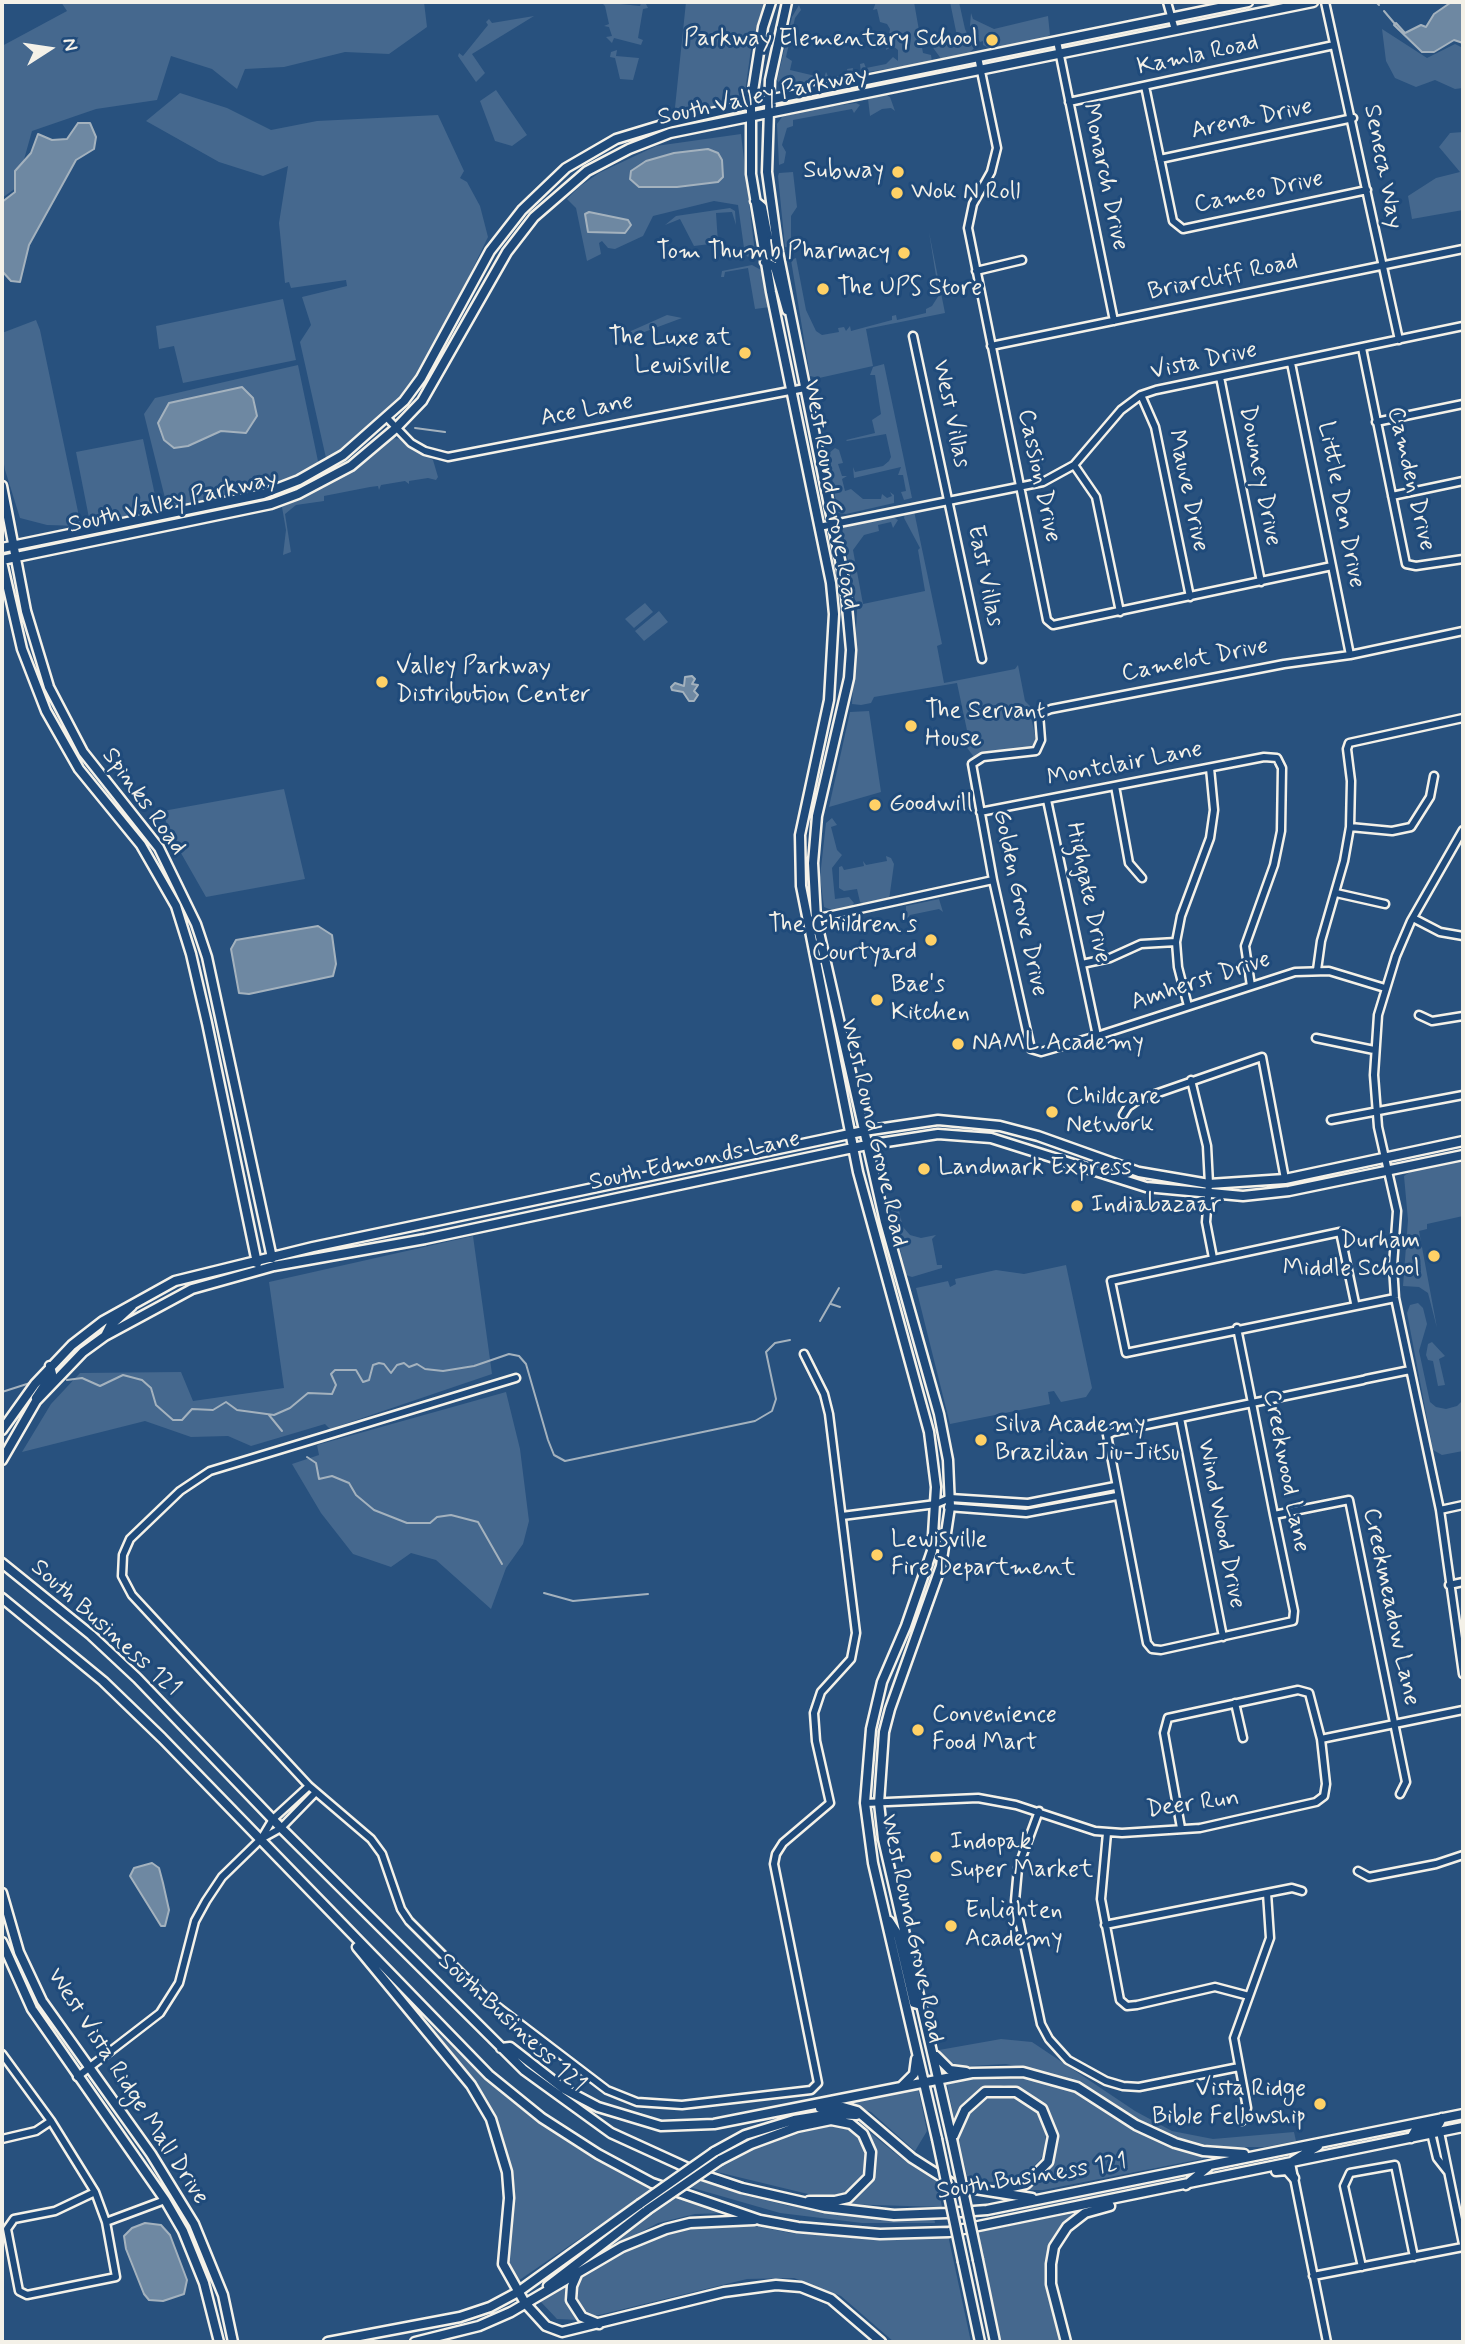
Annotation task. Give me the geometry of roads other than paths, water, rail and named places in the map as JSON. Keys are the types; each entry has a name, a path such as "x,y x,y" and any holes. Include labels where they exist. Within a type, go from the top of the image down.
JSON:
{"main road":[{"name":"West Round Grove Road","path":"771,2 763,27 751,104 751,174 765,262 831,583 834,649 830,699 800,835 801,886 853,1147 929,1432 936,1504 928,1562 882,1682 874,1716 865,1803 873,1863 981,2342"},
{"name":"West Round Grove Road","path":"787,2 773,58 768,100 767,172 778,252 845,585 849,678 817,816 813,863 816,919 863,1131 944,1434 950,1502 935,1588 884,1732 879,1802 883,1839 939,2079 995,2342"},
{"name":"South Valley Parkway","path":"2,548 268,492 299,480 344,455 388,419 421,378 490,251 522,210 545,185 591,151 645,129 768,100 1248,2"},
{"name":"South Valley Parkway","path":"2,561 271,504 298,494 351,466 396,428 422,401 507,252 534,217 587,171 629,149 670,133 1313,2"},
{"path":"859,81 863,94"},
{"path":"755,200 762,207 770,248 778,252"},
{"path":"765,262 775,267 782,300 791,318"},
{"path":"470,287 482,294"},
{"name":"Spinks Road","path":"2,486 27,616 49,687 83,752 159,848 186,901 207,957 274,1266"},
{"path":"268,492 271,504"},
{"path":"162,515 165,528"},
{"name":"Spinks Road","path":"2,561 22,649 46,711 79,769 141,845 176,906 191,954 257,1270"},
{"path":"111,810 122,801"},
{"path":"176,906 186,901"},
{"name":"South Edmonds Lane","path":"2,1430 50,1366 103,1321 175,1281 256,1259 863,1131 928,1121 983,1124 1038,1136 1139,1172 1243,1196 1271,1194 1463,1155"},
{"path":"981,1136 983,1124"},
{"name":"South Edmonds Lane","path":"2,1460 36,1401 83,1352 105,1336 180,1294 274,1266 486,1226 853,1147 938,1134 981,1136 1146,1186 1209,1189 1285,1179 1463,1141"},
{"path":"1082,1166 1087,1154"},
{"path":"486,1226 487,1212"},
{"path":"105,1336 110,1325 131,1310 132,1304"},
{"path":"36,1401 35,1395 52,1374 50,1366"},
{"name":"South Business 121","path":"2,1563 91,1636 137,1678 281,1828 501,2048 547,2090 611,2133 704,2175 804,2204 867,2213 924,2215 987,2210 1463,2114"},
{"name":"South Business 121","path":"2,1598 103,1681 261,1839 489,2075 527,2108 598,2154 652,2183 760,2220 880,2234 949,2232 1463,2127"},
{"name":"West Vista Ridge Mall Drive","path":"2,1894 19,1952 38,1992 180,2199 214,2268 233,2342"},
{"path":"320,1901 471,2085 491,2119 507,2172 508,2219 502,2253 508,2275 525,2303 541,2321 555,2332 562,2332 724,2292 776,2285 800,2287 831,2299 881,2342"},
{"path":"886,1916 898,1936 914,2003 921,2006"},
{"name":"West Vista Ridge Mall Drive","path":"2,1942 32,2009 165,2200 197,2263 219,2342"},
{"path":"929,2039 943,2066 972,2073"},
{"path":"900,2087 914,2074 915,2042"},
{"path":"501,2048 510,2047 564,2090 598,2107 636,2120 684,2127 764,2115 972,2073 1023,2072 1072,2085 1158,2137 1203,2151 1271,2153"},
{"path":"952,2139 971,2103 985,2092 1016,2091 1032,2099 1042,2109 1050,2125 1053,2136 1050,2155 1036,2178 1011,2190 967,2189"},
{"path":"764,2115 773,2117 808,2109 843,2107 866,2117 912,2158 947,2181 967,2189 1042,2199"},
{"path":"328,2342 359,2339 460,2317 498,2303 714,2152 745,2135 794,2120 831,2114 866,2117"},
{"path":"1411,2138 1415,2130 1439,2124 1442,2118"},
{"path":"544,2291 561,2274 720,2160 751,2144 797,2127 831,2120 850,2124 863,2134 871,2152 869,2177 848,2198 835,2201 811,2200 804,2204"},
{"path":"1291,2163 1324,2142"},
{"path":"1066,2342 1050,2272 1054,2247 1067,2227 1085,2213 1186,2185 1211,2165"},
{"path":"1263,2169 1271,2172 1287,2170 1294,2178"},
{"path":"165,2200 180,2199"},
{"path":"415,2342 479,2326 513,2311 622,2247 666,2229 721,2219 760,2220"},
{"path":"578,2271 572,2286 571,2300 582,2317 602,2324"},
{"path":"498,2303 507,2288 508,2275"},
{"path":"513,2311 541,2321"}],"street":[{"path":"1167,2 1175,30"},
{"name":"Seneca Way","path":"1325,2 1353,118 1399,340"},
{"name":"Monarch Drive","path":"1057,41 1114,321"},
{"name":"Kamla Road","path":"1069,103 1334,45"},
{"name":"Cassion Drive","path":"978,57 997,148 991,172 972,204 968,221 1047,620 1053,625 1332,566"},
{"name":"Cameo Drive","path":"1145,86 1173,222 1182,229 1367,190"},
{"name":"Arena Drive","path":"1160,159 1353,118"},
{"name":"Briarcliff Road","path":"991,346 1463,249"},
{"path":"976,271 1022,260"},
{"name":"Vista Drive","path":"819,527 1043,482 1074,465 1121,410 1141,395 1463,326"},
{"name":"West Villas","path":"914,336 948,501"},
{"name":"Camden Drive","path":"1362,348 1406,564 1416,566 1463,559"},
{"name":"Little Den Drive","path":"1291,363 1350,655"},
{"name":"Downey Drive","path":"1220,377 1261,582"},
{"name":"Ace Lane","path":"388,419 425,451 448,457 805,388"},
{"name":"Mauve Drive","path":"1141,395 1155,427 1190,597"},
{"path":"1376,422 1463,404"},
{"path":"1074,465 1097,497 1120,612"},
{"path":"1392,496 1463,481"},
{"name":"East Villas","path":"948,501 982,659"},
{"name":"Camelot Drive","path":"972,764 984,757 1036,751 1041,740 1039,715 1051,709 1284,664 1350,655 1463,631"},
{"path":"1317,970 1321,941 1336,892 1350,827 1349,743 1463,718"},
{"name":"Montclair Lane","path":"980,813 1264,757 1277,758 1282,768 1281,831 1273,865 1245,946 1251,986"},
{"name":"Golden Grove Drive","path":"972,764 993,880 1031,1049"},
{"path":"1188,1006 1178,967 1177,942 1181,916 1212,830 1214,810 1210,768"},
{"path":"1350,827 1392,831 1411,827 1430,797 1434,776"},
{"path":"1115,786 1129,863 1142,878"},
{"name":"Highgate Drive","path":"1047,800 1097,1036"},
{"path":"1463,830 1413,918 1385,988 1374,1050 1376,1112 1398,1222 1393,1266 1395,1298 1440,1510 1463,1675"},
{"path":"806,921 993,880"},
{"path":"1336,892 1385,904"},
{"path":"1413,918 1440,932 1463,936"},
{"path":"1082,964 1110,958 1141,944 1177,942"},
{"name":"Amherst Drive","path":"1031,1049 1041,1052 1097,1036 1286,974 1317,970 1385,988"},
{"path":"1419,1015 1432,1021 1463,1016"},
{"path":"1316,1038 1374,1050"},
{"path":"1124,1115 1128,1107 1138,1100 1262,1057 1285,1179"},
{"path":"1191,1080 1207,1146 1209,1189 1206,1222 1213,1258"},
{"path":"1331,1120 1463,1095"},
{"path":"1355,1303 1340,1232 1111,1281 1126,1353 1355,1303 1395,1298"},
{"name":"Creekwood Lane","path":"1223,1637 1293,1620 1294,1611 1237,1328"},
{"path":"516,1378 219,1467 182,1490 125,1546 122,1576 132,1595 309,1786 377,1846 401,1909 414,1927 500,2010 607,2090 637,2102 663,2106 811,2090 818,2083 774,1864 776,1854 783,1843 830,1803 814,1721 818,1698 846,1667 856,1644 829,1414 824,1394 804,1354"},
{"path":"1223,1637 1161,1650 1152,1649 1147,1643 1106,1438 1113,1432 1410,1370"},
{"name":"Wind Wood Drive","path":"1180,1418 1223,1637"},
{"path":"842,1516 950,1502 1028,1503 1115,1486"},
{"path":"950,1502 1026,1513 1117,1496"},
{"name":"Creekmeadow Lane","path":"1274,1516 1349,1500 1406,1782 1400,1794"},
{"path":"1440,1510 1463,1505"},
{"path":"1449,1585 1463,1582"},
{"path":"1181,1828 1164,1733 1165,1722 1173,1716 1306,1691 1311,1697 1321,1740 1463,1710"},
{"path":"1235,1703 1243,1738"},
{"name":"Deer Run","path":"865,1803 970,1797 1039,1811 1076,1826 1107,1833 1199,1828 1321,1800 1326,1784 1321,1740"},
{"path":"77,2077 147,2025 171,1998 179,1983 195,1921 206,1901 222,1877 261,1839 274,1819 309,1786"},
{"path":"261,1839 281,1828 316,1792"},
{"path":"1039,1811 1018,1868 1015,1901 1041,2024 1049,2039 1068,2060 1106,2081 1123,2086 1139,2087 1239,2067"},
{"path":"1107,1833 1101,1899 1120,2000 1128,2006 1137,2005 1215,1987 1249,1996"},
{"path":"1358,1871 1369,1877 1436,1864 1463,1855"},
{"path":"1105,1926 1292,1888 1302,1891"},
{"path":"1242,2121 1247,2108 1234,2038 1270,1938 1267,1893"},
{"path":"2,2054 51,2121 95,2192 106,2222 116,2277 27,2295 19,2291 7,2229 13,2219 55,2211 95,2192"},
{"path":"2,2139 36,2131 51,2121"},
{"path":"1313,2276 1463,2246 1449,2173 1437,2158 1435,2133"},
{"path":"1291,2163 1327,2342"},
{"path":"1362,2267 1344,2186 1350,2173 1395,2165 1414,2257"},
{"path":"106,2222 165,2200"}],"waterway":[{"path":"1376,2 1379,5"},
{"path":"1384,11 1395,24"},
{"path":"415,428 445,432"},
{"path":"820,1321 839,1288"},
{"path":"831,1304 840,1307"},
{"path":"67,1380 82,1378 100,1386 123,1375 142,1380 151,1388 156,1405 173,1420 182,1420 192,1409 213,1410 226,1402 237,1410 274,1415 290,1408 308,1393 332,1394 336,1385 331,1374 335,1370 356,1370 363,1382 369,1380 373,1365 379,1363 384,1364 391,1373 397,1365 404,1363 409,1367 417,1364 425,1369 443,1371 474,1366 509,1354 519,1356 526,1364 554,1455 565,1461 755,1421 772,1411 776,1399 766,1352 775,1343 790,1340"},
{"path":"2,1392 30,1383"},
{"path":"269,1415 282,1431"},
{"path":"307,1457 316,1463 319,1479 332,1476 349,1483 356,1495 374,1510 407,1523 430,1523 437,1517 451,1515 478,1522 502,1564"},
{"path":"544,1593 573,1601 648,1594"}],"place":[{"name":"Parkway Elementary School","path":"992,40"},
{"name":"Subway","path":"898,172"},
{"name":"Wok N Roll","path":"897,193"},
{"name":"Tom Thumb Pharmacy","path":"904,253"},
{"name":"The UPS Store","path":"823,289"},
{"name":"The Luxe at Lewisville","path":"745,353"},
{"name":"Valley Parkway Distribution Center","path":"382,682"},
{"name":"The Servant House","path":"911,726"},
{"name":"Goodwill","path":"875,805"},
{"name":"The Children's Courtyard","path":"931,940"},
{"name":"Bae's Kitchen","path":"877,1000"},
{"name":"NAML Academy","path":"958,1044"},
{"name":"Childcare Network","path":"1052,1112"},
{"name":"Landmark Express","path":"924,1169"},
{"name":"Indiabazaar","path":"1077,1206"},
{"name":"Durham Middle School","path":"1434,1256"},
{"name":"Silva Academy Brazilian Jiu-Jitsu","path":"981,1440"},
{"name":"Lewisville Fire Department","path":"877,1555"},
{"name":"Convenience Food Mart","path":"918,1730"},
{"name":"Indopak Super Market","path":"936,1857"},
{"name":"Enlighten Academy","path":"951,1926"},
{"name":"Vista Ridge Bible Fellowship","path":"1320,2104"}]}
